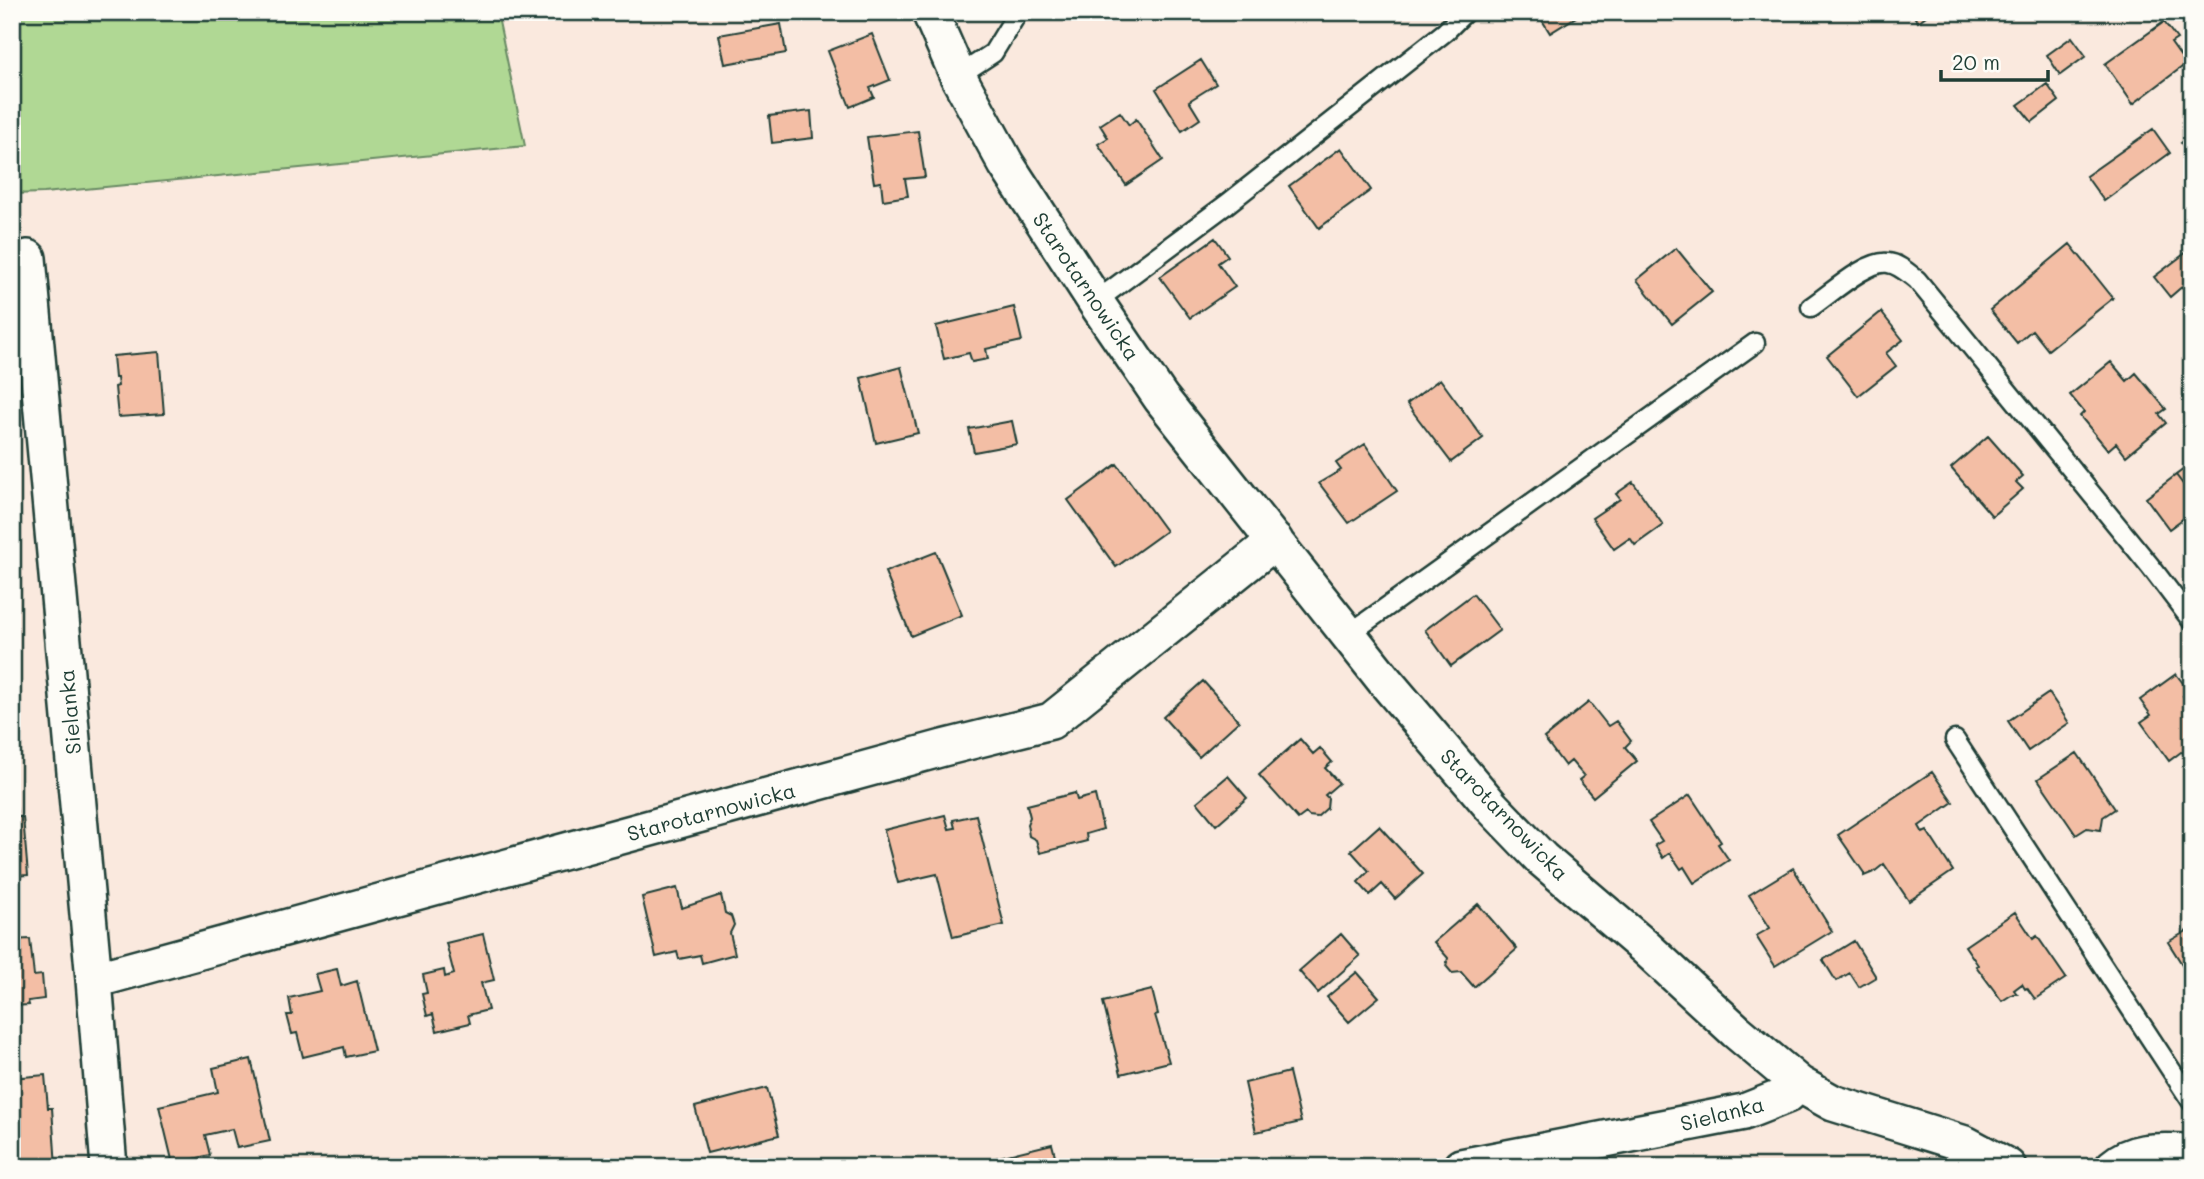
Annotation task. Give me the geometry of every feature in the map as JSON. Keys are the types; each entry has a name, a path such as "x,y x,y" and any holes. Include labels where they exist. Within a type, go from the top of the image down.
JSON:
{"street":[{"name":"Starotarnowicka","path":"930,12 958,76 1006,164 1161,398 1434,741 1542,859 1646,947 1736,1031 1799,1084"},
{"name":"Sielanka","path":"28,258 94,979 108,1167"},
{"name":"Starotarnowicka","path":"94,979 1051,721 1275,541"},
{"name":"Sielanka","path":"1461,1167 1744,1112 1787,1095 1799,1084"},
{"path":"1799,1084 1833,1103 1965,1144 2008,1167"},
{"path":"2113,1167 2126,1157 2139,1152 2192,1152"}],"lane":[{"path":"958,76 993,53 1018,12"},
{"path":"1095,302 1238,195 1446,32 1465,12"},
{"path":"1811,307 1876,264 1888,262 1917,280 2192,621"},
{"path":"1349,634 1755,343"},
{"path":"1955,740 2192,1102"}],"green space":[{"path":"12,12 497,12 525,146 12,194"}],"building":[{"path":"1537,12 1584,12 1550,33"},
{"path":"1911,12 1931,12 1918,22"},
{"path":"2164,22 2177,39 2171,43 2186,64 2133,104 2105,64"},
{"path":"781,24 786,53 725,64 719,35"},
{"path":"872,34 890,80 870,88 874,97 850,107 828,51"},
{"path":"2072,37 2086,56 2060,75 2047,55"},
{"path":"1201,60 1216,84 1189,101 1200,119 1182,131 1156,89"},
{"path":"2047,84 2059,101 2032,122 2018,105"},
{"path":"811,111 813,138 772,143 769,116"},
{"path":"1120,112 1129,125 1136,119 1163,160 1126,185 1098,144 1108,138 1100,125"},
{"path":"2153,129 2170,153 2104,201 2086,176"},
{"path":"918,131 925,177 905,179 908,196 883,200 881,182 874,183 867,137"},
{"path":"2192,135 2192,157 2181,143"},
{"path":"1341,148 1371,190 1319,228 1289,186"},
{"path":"1215,238 1228,256 1218,263 1235,287 1190,318 1160,277"},
{"path":"2070,244 2113,298 2048,350 2032,330 2017,343 1990,310"},
{"path":"1676,248 1712,292 1672,324 1637,280"},
{"path":"2192,248 2192,278 2170,297 2154,277"},
{"path":"1014,307 1022,341 986,349 988,359 972,362 969,353 944,359 936,326"},
{"path":"1881,312 1903,340 1886,353 1896,366 1858,396 1827,356"},
{"path":"159,352 164,414 118,417 115,387 118,386 113,356"},
{"path":"2111,362 2127,381 2136,373 2166,409 2159,414 2166,423 2126,456 2116,443 2108,450 2080,416 2084,412 2070,395"},
{"path":"901,367 918,433 876,443 861,378"},
{"path":"1440,379 1483,438 1451,462 1407,404"},
{"path":"1012,421 1017,444 974,452 969,429"},
{"path":"1988,436 2023,476 2016,482 2023,489 1992,516 1951,468"},
{"path":"1365,444 1397,491 1349,523 1319,483 1341,470 1336,463"},
{"path":"2192,463 2192,496 2176,475"},
{"path":"1117,464 1166,531 1116,567 1068,500"},
{"path":"2176,475 2192,496 2192,512 2169,529 2146,498"},
{"path":"1633,482 1663,525 1635,545 1630,538 1614,549 1592,518 1620,499 1616,494"},
{"path":"936,552 962,615 911,636 885,572"},
{"path":"1473,594 1500,630 1451,666 1425,630"},
{"path":"2176,674 2189,691 2183,696 2192,708 2192,751 2189,754 2181,752 2169,761 2141,722 2151,715 2140,700"},
{"path":"1203,681 1239,721 1199,757 1163,717"},
{"path":"2049,693 2069,723 2028,751 2008,721"},
{"path":"14,699 16,727 12,727"},
{"path":"1589,702 1608,726 1616,721 1631,741 1625,747 1637,761 1593,797 1579,780 1584,776 1571,761 1565,766 1544,738"},
{"path":"1300,739 1313,754 1320,748 1332,762 1325,768 1339,783 1325,795 1328,798 1327,808 1317,817 1306,813 1298,819 1259,775"},
{"path":"2077,753 2115,809 2103,817 2101,830 2087,828 2076,835 2038,779"},
{"path":"1932,772 1953,802 1919,826 1923,833 1927,831 1953,871 1909,901 1884,864 1864,876 1838,835"},
{"path":"1228,776 1247,798 1216,825 1197,802"},
{"path":"1075,793 1077,800 1095,795 1103,829 1086,834 1087,841 1040,853 1036,840 1029,836 1027,824 1030,817 1027,805"},
{"path":"12,795 15,795 17,817 23,817 28,875 12,876"},
{"path":"1690,795 1721,842 1718,844 1729,860 1694,883 1684,867 1681,869 1670,853 1663,858 1655,845 1662,841 1649,822"},
{"path":"945,815 949,829 955,828 953,820 976,815 1004,925 953,937 937,874 898,883 884,830"},
{"path":"1379,826 1423,874 1395,899 1382,884 1370,895 1358,882 1369,871 1351,851"},
{"path":"1793,868 1832,931 1775,966 1756,936 1770,928 1749,895"},
{"path":"677,888 682,908 721,895 725,913 731,916 734,925 730,933 735,954 702,963 700,955 679,959 677,952 656,957 642,897"},
{"path":"1478,904 1517,949 1474,987 1461,972 1452,973 1446,966 1448,958 1434,942"},
{"path":"2015,912 2033,939 2037,936 2066,978 2035,999 2022,984 2014,990 2017,994 2002,1001 1965,946"},
{"path":"2192,928 2192,980 2168,942"},
{"path":"483,934 494,980 481,983 488,1010 468,1015 470,1023 437,1031 433,1014 427,1016 422,994 427,993 423,975 444,970 445,977 454,974 446,943"},
{"path":"1341,934 1360,956 1318,993 1299,971"},
{"path":"30,939 34,976 42,975 44,999 28,1001 29,1005 12,1006 12,940"},
{"path":"1854,941 1876,977 1859,987 1850,973 1836,981 1823,960"},
{"path":"337,969 341,986 357,981 374,1051 346,1057 344,1047 303,1057 297,1033 292,1034 287,1015 292,1015 289,998 320,991 315,974"},
{"path":"1357,972 1379,997 1349,1022 1327,997"},
{"path":"1152,990 1158,1014 1155,1015 1169,1062 1121,1074 1103,1002"},
{"path":"251,1059 270,1141 237,1148 232,1129 205,1135 210,1155 173,1164 159,1106 218,1092 213,1068"},
{"path":"1289,1072 1301,1122 1256,1132 1245,1083"},
{"path":"45,1075 48,1108 52,1108 56,1167 12,1167 12,1078"},
{"path":"767,1088 779,1135 707,1153 695,1107"},
{"path":"1052,1144 1058,1167 985,1167 983,1161"}]}
